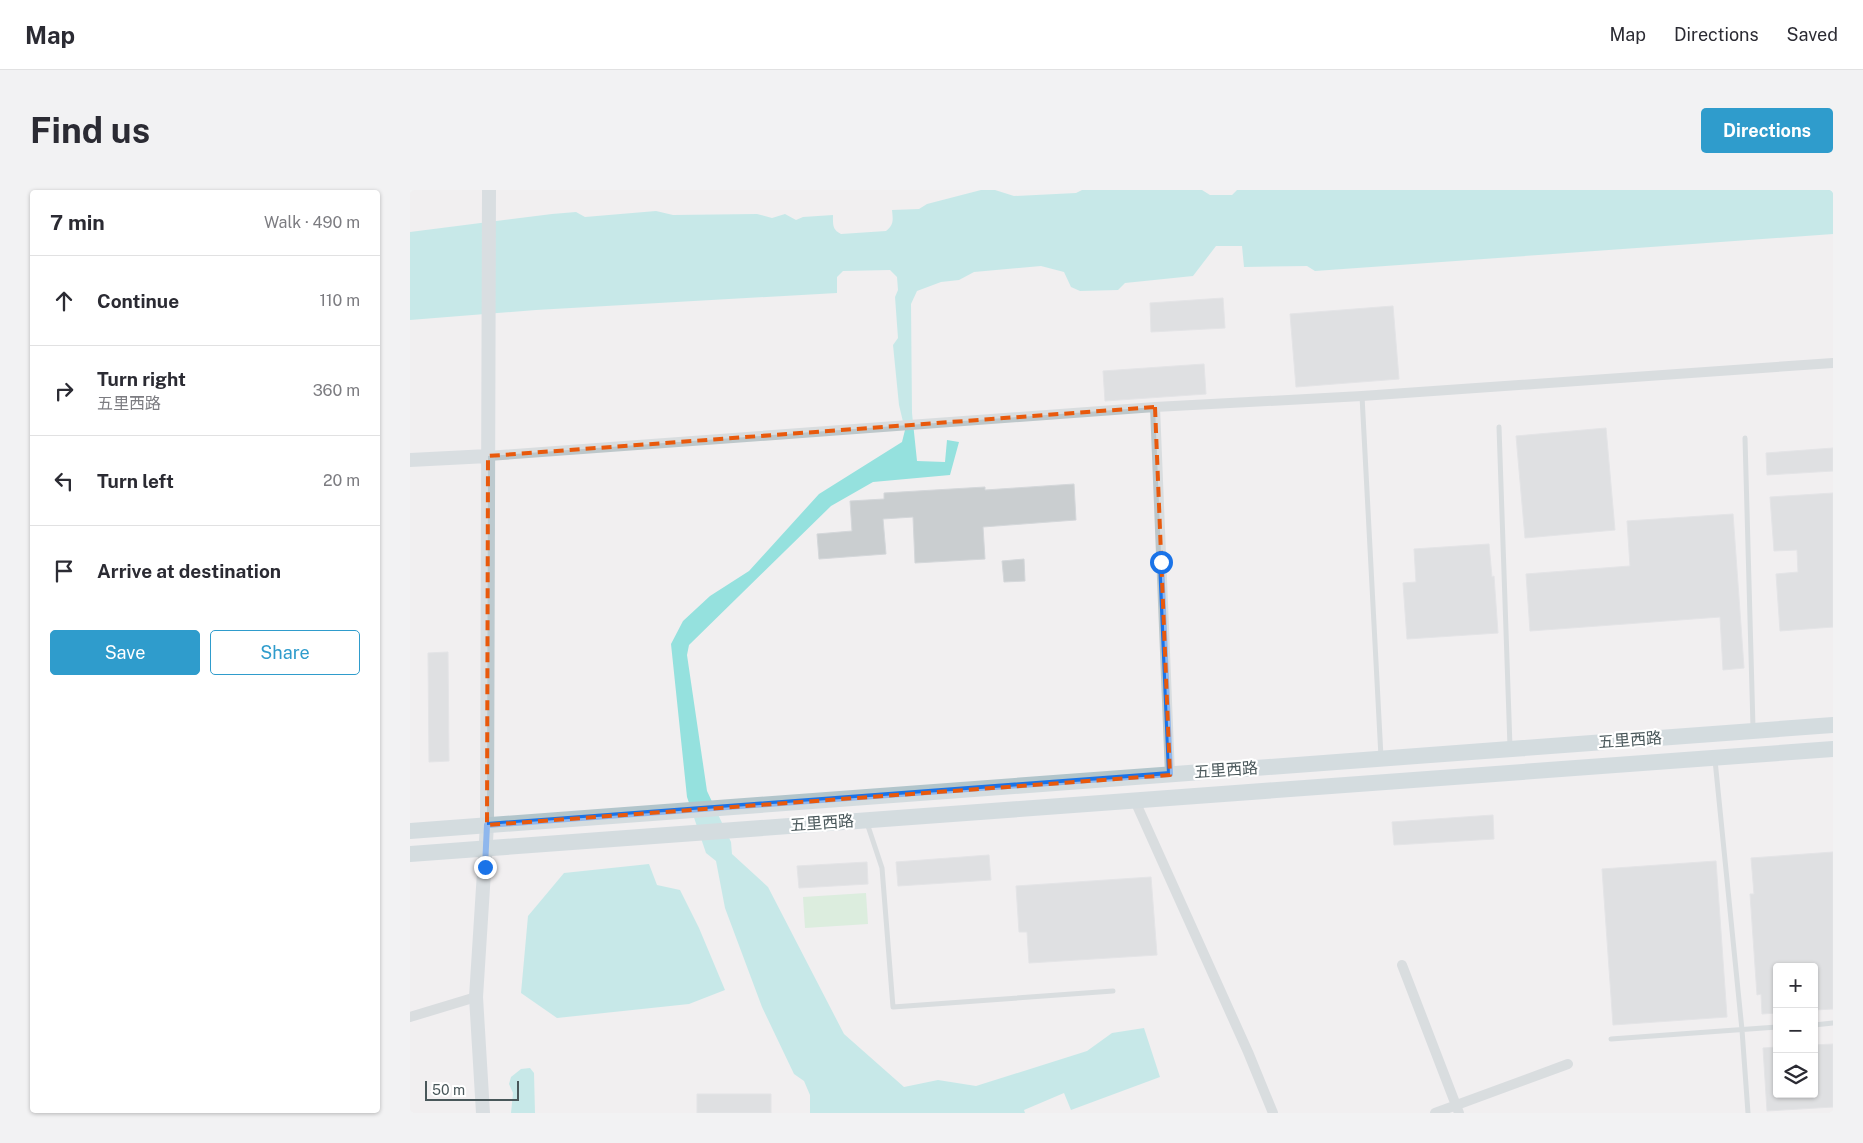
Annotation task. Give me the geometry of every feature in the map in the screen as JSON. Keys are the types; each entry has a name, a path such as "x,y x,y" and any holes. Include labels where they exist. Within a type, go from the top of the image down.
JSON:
{"main road":[{"path":"483,1113 476,997 487,825 487,331 489,190"},
{"path":"410,460 488,456"},
{"name":"五里西路","path":"410,831 1833,725"},
{"name":"五里西路","path":"410,854 1833,749"}],"street":[{"path":"488,456 1155,407 1362,396 1833,363"},
{"path":"1155,407 1170,774"},
{"path":"1135,801 1248,1052 1273,1113"},
{"path":"1402,965 1458,1109"},
{"path":"410,1017 476,997"},
{"path":"1436,1113 1458,1109 1568,1064"}],"lane":[{"path":"1362,396 1381,759"},
{"path":"1499,427 1510,749"},
{"path":"1745,438 1753,731"},
{"path":"1714,757 1742,1030 1748,1113"},
{"path":"866,820 882,868 893,1007 1113,991"},
{"path":"1818,1025 1833,1024"},
{"path":"1611,1039 1773,1028"}],"highlighted area":[{"path":"1155,407 1170,775 487,825 488,456"}],"green space":[{"path":"866,893 868,924 805,928 803,897"}],"water":[{"path":"981,190 995,190 1014,196 1076,193 1082,190 1202,190 1210,195 1232,195 1237,190 1833,190 1833,234 1315,271 1307,266 1244,267 1242,246 1216,246 1193,276 1125,283 1118,290 1080,291 1071,287 1064,272 1041,266 974,272 959,280 941,282 917,291 911,304 912,413 917,461 945,462 947,440 959,442 950,475 873,482 831,506 689,645 687,655 707,791 731,842 732,854 768,887 844,1034 904,1087 938,1080 976,1086 1087,1051 1112,1033 1144,1028 1160,1077 1071,1110 1064,1093 1024,1110 1025,1113 810,1113 810,1095 804,1081 794,1074 762,1007 725,908 716,861 706,853 687,797 671,644 683,621 710,596 749,571 819,494 902,442 905,430 899,405 893,345 898,338 895,297 898,290 897,277 890,270 843,271 837,277 837,293 536,310 410,320 410,232 552,214 576,212 585,217 656,211 673,215 757,214 772,218 785,214 796,220 803,217 833,215 835,229 841,234 886,231 892,222 892,210 919,209 927,204"},
{"path":"649,864 657,885 680,890 699,928 725,990 689,1004 557,1018 521,993 528,916 564,873"},
{"path":"530,1068 534,1073 535,1113 511,1113 513,1093 509,1084 511,1077 521,1069"}],"building":[{"path":"1223,298 1225,328 1151,332 1150,303"},
{"path":"1393,306 1399,379 1296,387 1290,314"},
{"path":"1204,364 1206,394 1105,401 1103,371"},
{"path":"1606,428 1615,530 1525,538 1516,436"},
{"path":"1833,448 1833,471 1767,475 1766,453"},
{"path":"1074,484 1076,520 983,527 985,559 915,563 913,517 883,519 886,554 819,559 817,534 852,531 850,501 884,499 884,493 985,487 985,490"},
{"path":"1833,493 1833,627 1780,631 1776,574 1798,572 1797,550 1774,551 1770,497"},
{"path":"1733,514 1744,668 1723,670 1720,617 1530,631 1526,574 1630,566 1627,521"},
{"path":"1489,544 1492,577 1494,576 1498,633 1407,639 1403,583 1416,582 1414,549"},
{"path":"1024,559 1025,581 1004,582 1002,561"},
{"path":"448,652 449,761 429,762 428,653"},
{"path":"1493,815 1494,839 1394,845 1392,822"},
{"path":"1833,852 1833,1009 1818,1010 1818,963 1773,963 1773,1013 1762,1014 1761,994 1757,995 1750,894 1754,894 1751,858"},
{"path":"989,855 991,880 898,886 896,862"},
{"path":"1716,861 1727,1017 1613,1025 1602,869"},
{"path":"867,862 868,884 799,888 797,866"},
{"path":"1151,877 1157,955 1029,963 1027,932 1019,932 1016,886"},
{"path":"1833,1044 1833,1107 1767,1111 1763,1048 1773,1047 1773,1098 1818,1098 1818,1045"},
{"path":"697,1094 771,1094 771,1113 697,1113"}],"route":[{"path":"485,867 487,825 1170,774 1161,562"}]}
